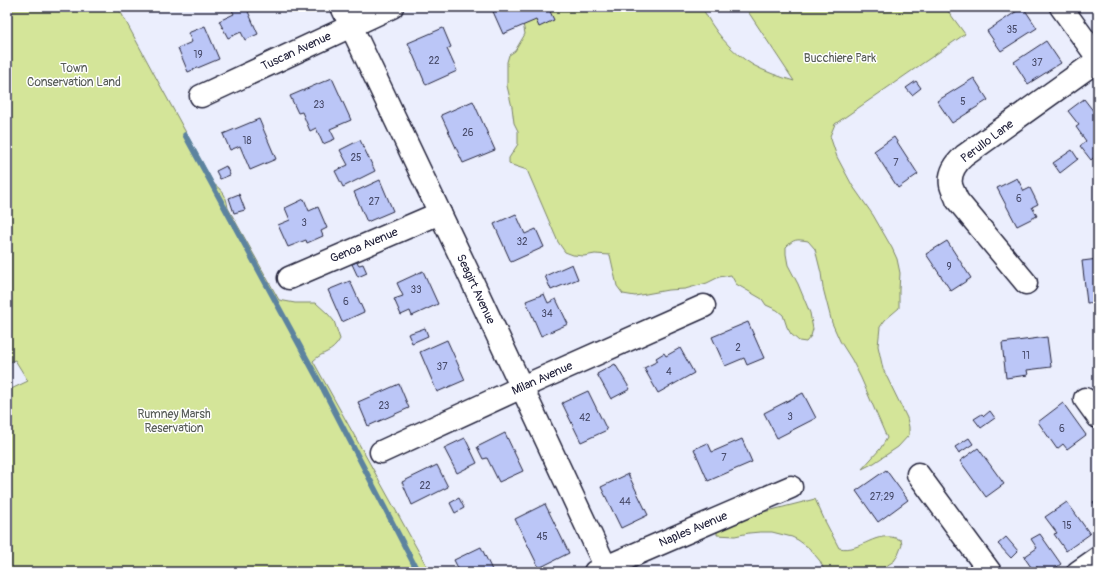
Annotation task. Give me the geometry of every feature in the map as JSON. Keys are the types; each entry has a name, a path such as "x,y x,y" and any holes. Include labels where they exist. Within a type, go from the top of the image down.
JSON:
{"street":[{"name":"Tuscan Avenue","path":"201,96 346,16 392,7"},
{"path":"1061,7 1098,59"},
{"name":"Seagirt Avenue","path":"346,16 522,387 603,570"},
{"name":"Perullo Lane","path":"1026,283 958,200 951,186 951,172 957,162 964,156 1098,59"},
{"name":"Genoa Avenue","path":"289,278 440,213"},
{"name":"Milan Avenue","path":"381,452 704,306"},
{"path":"1085,399 1098,417"},
{"path":"918,474 990,572"},
{"name":"Naples Avenue","path":"603,570 791,487"},
{"path":"1078,572 1098,558"}],"green space":[{"name":"Rumney Marsh Reservation","path":"7,7 118,7 214,184 224,194 228,208 279,300 295,303 316,303 334,321 340,339 331,350 313,361 430,572 7,572 7,391 28,381 15,360 7,363"},
{"name":"Bucchiere Park","path":"520,7 702,7 706,16 717,32 737,54 758,68 794,81 745,7 945,7 965,34 835,124 830,136 837,157 852,185 873,215 897,259 900,273 899,308 885,320 880,327 878,346 883,369 907,418 909,427 909,435 898,447 862,469 880,449 887,438 861,378 840,341 832,323 815,249 808,241 796,240 791,242 786,247 788,265 810,313 813,329 811,336 806,342 799,341 791,334 783,315 777,310 766,305 762,299 736,284 731,275 719,277 707,283 685,289 668,290 635,296 623,294 617,286 610,255 595,254 584,256 573,255 565,252 558,242 527,170 509,164 509,158 518,144 518,131 514,123 507,86 507,62 509,55 515,51 525,34"},
{"path":"815,499 839,548 847,549 876,539 892,537 901,540 902,545 894,561 877,572 825,572 820,561 809,548 792,537 772,532 749,533 735,536 717,535 717,529 748,516"}],"building":[{"path":"246,7 258,34 245,40 241,32 228,38 219,21 234,14 231,8"},
{"path":"491,7 548,7 554,20 539,27 536,20 503,34"},
{"path":"1023,7 1037,28 1001,51 987,31"},
{"path":"205,26 219,59 188,72 178,48 192,42 188,33"},
{"path":"443,28 451,47 447,49 457,71 426,85 408,43"},
{"path":"1046,41 1061,63 1028,84 1014,62"},
{"path":"332,78 351,120 330,129 335,139 323,144 316,128 310,131 302,112 298,113 290,96"},
{"path":"974,78 988,100 952,123 937,101"},
{"path":"916,81 921,88 912,95 906,88"},
{"path":"1084,99 1098,117 1098,154 1091,160 1080,146 1086,141 1076,127 1079,125 1068,111"},
{"path":"473,101 495,150 463,163 441,115"},
{"path":"259,119 276,159 250,170 240,146 230,150 223,134"},
{"path":"894,137 918,174 898,188 874,151"},
{"path":"360,140 375,171 343,187 335,171 348,165 340,150"},
{"path":"1072,150 1078,159 1060,173 1053,163"},
{"path":"226,166 230,175 220,179 216,171"},
{"path":"1017,178 1024,191 1030,188 1038,204 1032,207 1037,216 1017,226 997,188"},
{"path":"380,180 393,211 367,222 354,192"},
{"path":"239,194 245,210 234,213 229,198"},
{"path":"304,199 309,211 318,207 327,228 321,231 323,236 307,243 306,240 288,247 278,225 290,220 285,208"},
{"path":"516,214 525,234 536,229 544,247 511,262 494,224"},
{"path":"947,241 971,278 951,291 926,254"},
{"path":"1098,259 1098,302 1087,303 1082,261"},
{"path":"357,262 359,265 363,264 367,273 358,277 352,264"},
{"path":"572,264 578,279 551,290 545,276"},
{"path":"423,271 438,304 412,316 410,311 401,315 394,299 403,296 397,283"},
{"path":"350,281 364,312 342,322 328,290"},
{"path":"544,294 548,303 556,299 568,324 541,336 526,301"},
{"path":"748,322 764,358 747,365 744,358 725,366 712,337"},
{"path":"425,328 428,336 412,343 408,334"},
{"path":"1047,337 1051,367 1027,370 1028,375 1006,378 1002,343"},
{"path":"447,340 465,380 437,392 420,352"},
{"path":"680,348 694,373 658,393 644,368 658,361 656,358 664,353 666,356"},
{"path":"615,364 630,389 611,399 597,374"},
{"path":"399,384 409,408 368,426 358,402"},
{"path":"588,391 607,430 581,442 562,403"},
{"path":"803,393 816,418 777,438 764,413"},
{"path":"1063,403 1086,435 1067,449 1063,444 1057,449 1038,422"},
{"path":"990,411 995,418 981,428 974,419 982,414 984,416"},
{"path":"505,433 523,471 499,482 487,458 483,459 477,447"},
{"path":"465,438 477,463 457,473 444,448"},
{"path":"969,438 973,444 959,453 955,447"},
{"path":"742,439 752,462 708,481 694,449 708,443 712,452"},
{"path":"978,448 1004,484 986,497 960,461"},
{"path":"437,465 448,487 412,505 402,482"},
{"path":"886,470 908,500 878,522 856,491"},
{"path":"628,474 648,515 621,528 601,487"},
{"path":"459,498 464,508 455,513 450,503"},
{"path":"1098,498 1098,509 1093,502"},
{"path":"1067,502 1090,534 1066,551 1054,534 1057,533 1045,517"},
{"path":"545,504 569,553 539,568 515,519"},
{"path":"1040,534 1061,564 1050,572 1041,572 1037,567 1033,570 1024,557 1037,548 1031,539"},
{"path":"1006,537 1018,551 1011,558 998,544"},
{"path":"481,547 493,572 460,572 454,560"},
{"path":"679,568 681,572 671,572"},
{"path":"965,568 968,572 959,572"}],"waterway":[{"path":"185,135 320,383 418,572"}],"park label":[{"name":"Town Conservation Land","path":"74,75"}]}
